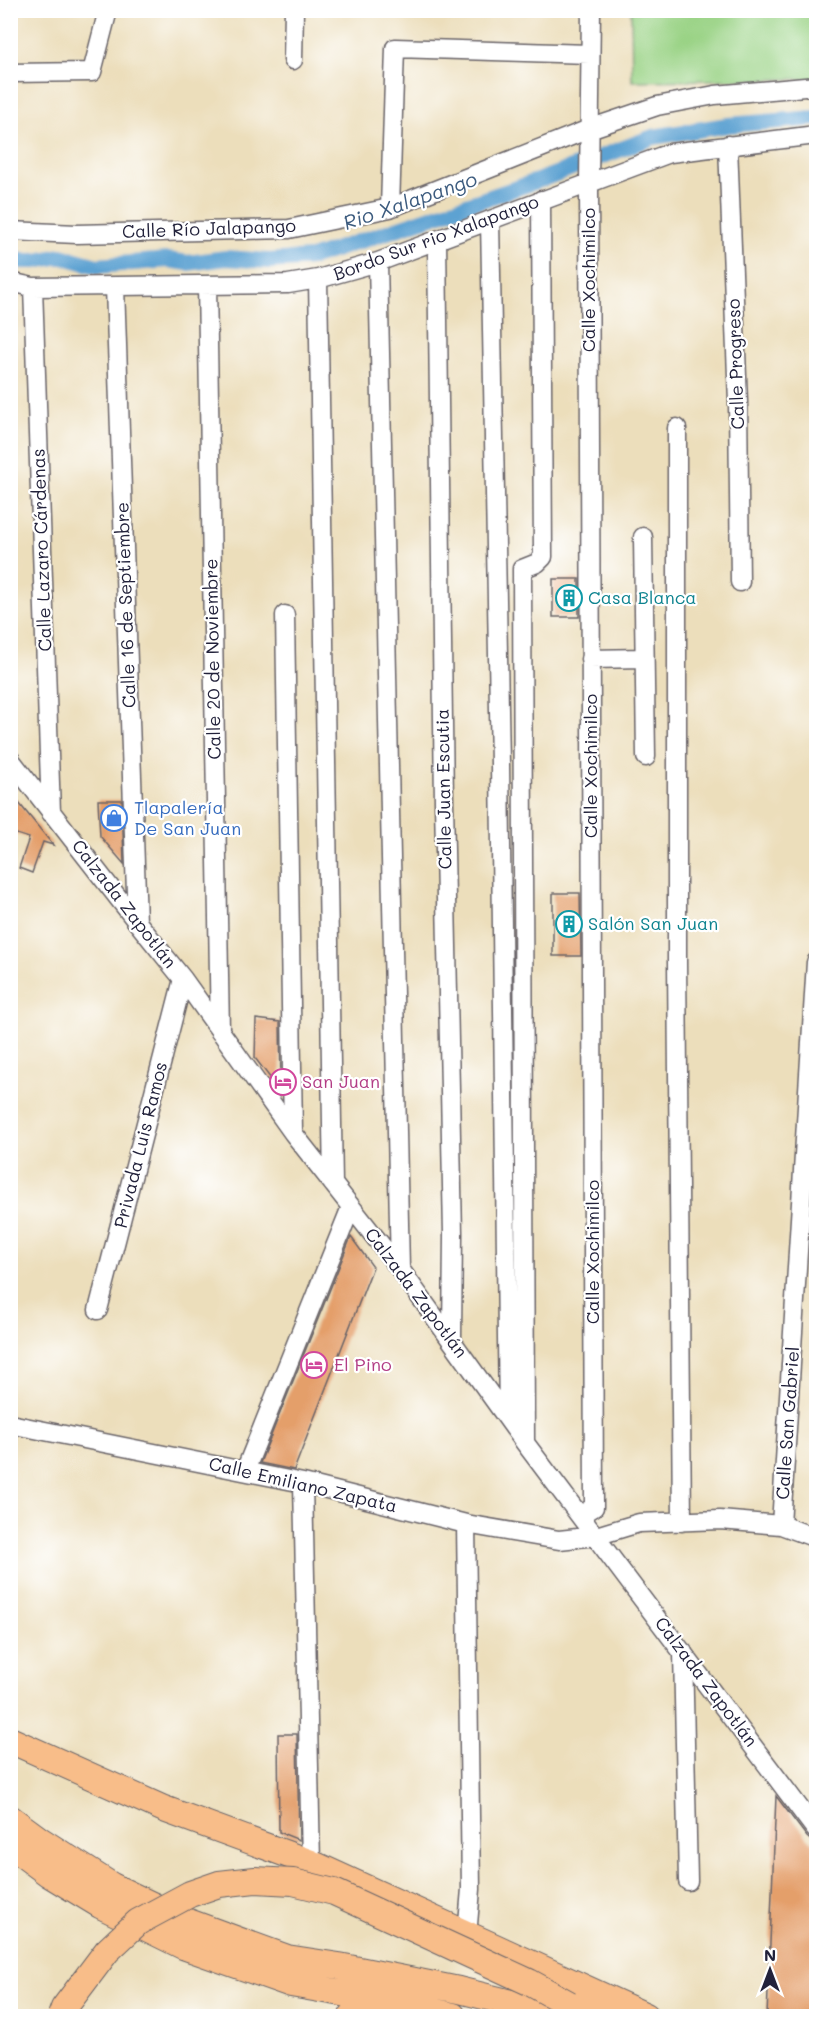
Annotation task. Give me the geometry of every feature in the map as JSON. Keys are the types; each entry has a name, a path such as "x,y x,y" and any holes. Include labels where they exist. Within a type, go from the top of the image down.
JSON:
{"highway":[{"path":"10,1740 164,1809 310,1863 646,2016"},
{"path":"10,1818 112,1886 183,1920 286,1958 339,1966 574,2012"},
{"path":"10,1845 49,1874 100,1905 183,1946 291,1984 393,2002 445,2014"},
{"path":"61,2016 64,2008 107,1951 138,1922 190,1894 219,1884 255,1880 293,1882 334,1892 529,1983 574,2012"},
{"path":"352,2016 445,2014"}],"street":[{"path":"10,73 92,72 108,10"},
{"path":"293,60 294,10"},
{"name":"Calle Xochimilco","path":"581,1515 594,1506 589,167 591,10"},
{"path":"390,208 395,48 589,54"},
{"name":"Calle Río Jalapango","path":"10,231 77,234 289,229 390,208 589,129 657,106 715,95 816,86"},
{"name":"Bordo Sur rio Xalapango","path":"10,282 33,287 115,287 288,284 318,279 378,262 541,200 589,167 728,145 814,139"},
{"name":"Calle Progreso","path":"728,145 738,402 740,582"},
{"path":"525,1443 522,569 537,563 543,557 541,200"},
{"path":"490,220 500,752 508,1419"},
{"name":"Calle Juan Escutia","path":"437,240 444,802 453,1234 452,1338"},
{"path":"378,262 400,1269"},
{"path":"318,279 333,1184"},
{"name":"Calle 20 de Noviembre","path":"207,285 220,1032"},
{"name":"Calle Lazaro Cárdenas","path":"33,287 51,813"},
{"name":"Calle 16 de Septiembre","path":"115,287 136,922"},
{"path":"677,428 677,951 682,1522"},
{"path":"643,537 646,758"},
{"path":"285,615 293,1134"},
{"path":"590,658 644,658"},
{"name":"Calzada Zapotlán","path":"10,759 183,979 293,1134 452,1338 525,1443 816,1830"},
{"name":"Calle San Gabriel","path":"782,1525 816,962"},
{"name":"Privada Luis Ramos","path":"99,1310 183,979"},
{"path":"245,1471 351,1207"},
{"name":"Calle Emiliano Zapata","path":"10,1425 303,1483 466,1524 560,1540 597,1536 639,1524 720,1520 782,1525 816,1538"},
{"path":"303,1483 310,1863"},
{"path":"466,1524 471,1889 467,1936"},
{"path":"683,1652 688,1881"}],"green space":[{"path":"631,11 816,11 816,79 632,81"}],"building":[{"name":"Casa Blanca","path":"553,579 579,579 579,617 553,617"},
{"path":"10,792 53,845 43,842 32,873 19,868 29,838 10,832"},
{"name":"Tlapalería De San Juan","path":"98,800 122,800 124,864 100,836"},
{"name":"Salón San Juan","path":"553,893 580,893 581,956 553,956"},
{"name":"San Juan","path":"256,1019 280,1022 281,1092 255,1058"},
{"name":"El Pino","path":"351,1237 373,1267 294,1470 260,1463"},
{"path":"278,1734 297,1734 299,1840 279,1832"},
{"path":"776,1796 807,1837 816,1845 816,2016 767,2016"}],"waterway":[{"name":"Rio Xalapango","path":"10,258 36,261 61,256 97,266 168,260 188,263 226,258 269,261 311,258 540,180 653,137 728,125 816,118"}],"place":[{"name":"Casa Blanca","path":"569,598"},
{"name":"Tlapalería De San Juan","path":"114,818"},
{"name":"Salón San Juan","path":"569,924"},
{"name":"San Juan","path":"283,1082"},
{"name":"El Pino","path":"314,1365"}]}
